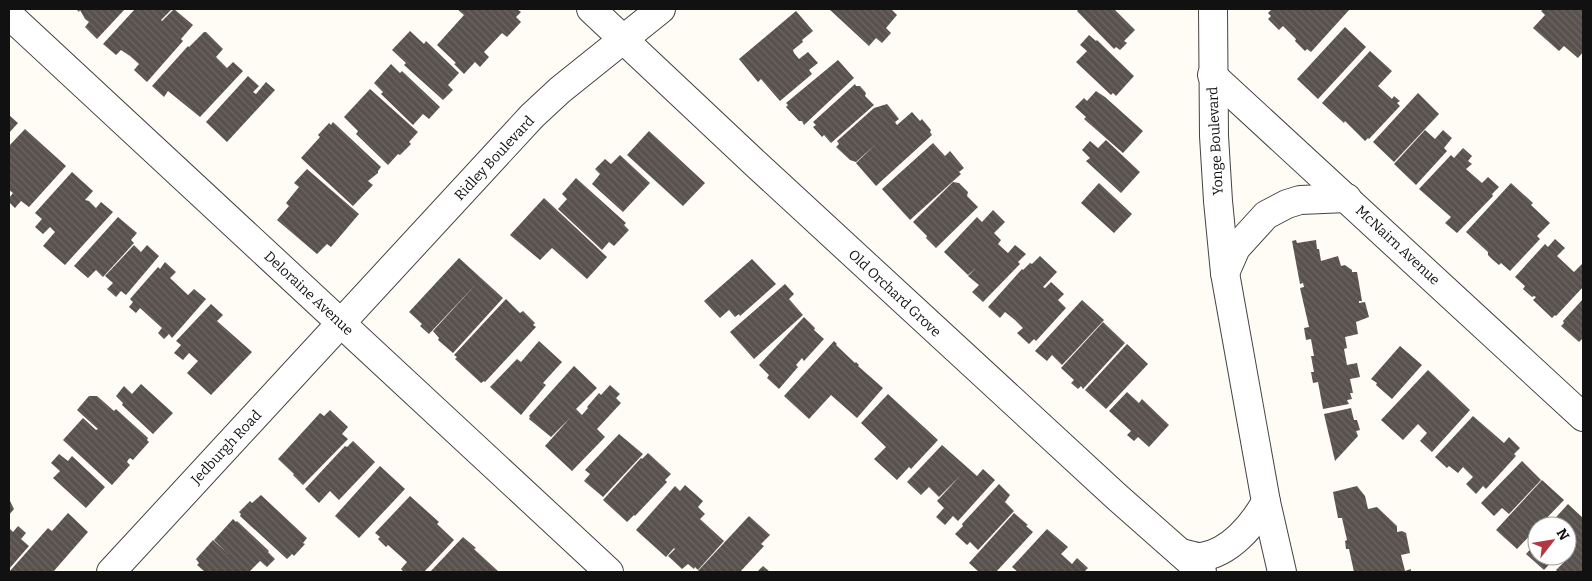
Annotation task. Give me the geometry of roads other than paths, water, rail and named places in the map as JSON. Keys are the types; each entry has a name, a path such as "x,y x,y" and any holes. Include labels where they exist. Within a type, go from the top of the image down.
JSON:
{"street":[{"name":"Old Orchard Grove","path":"591,9 1094,477 1202,572"},
{"name":"Ridley Boulevard","path":"340,322 532,116 560,90 661,9"},
{"name":"Yonge Boulevard","path":"1213,9 1212,74 1216,173 1225,273 1266,502 1282,572"},
{"name":"Deloraine Avenue","path":"9,15 609,572"},
{"name":"McNairn Avenue","path":"1212,74 1583,417"},
{"path":"1225,273 1236,248 1266,215 1287,204 1300,200 1347,198"},
{"name":"Jedburgh Road","path":"111,572 340,322"},
{"path":"1181,552 1199,557 1215,553 1245,532 1257,518 1266,502"}]}
